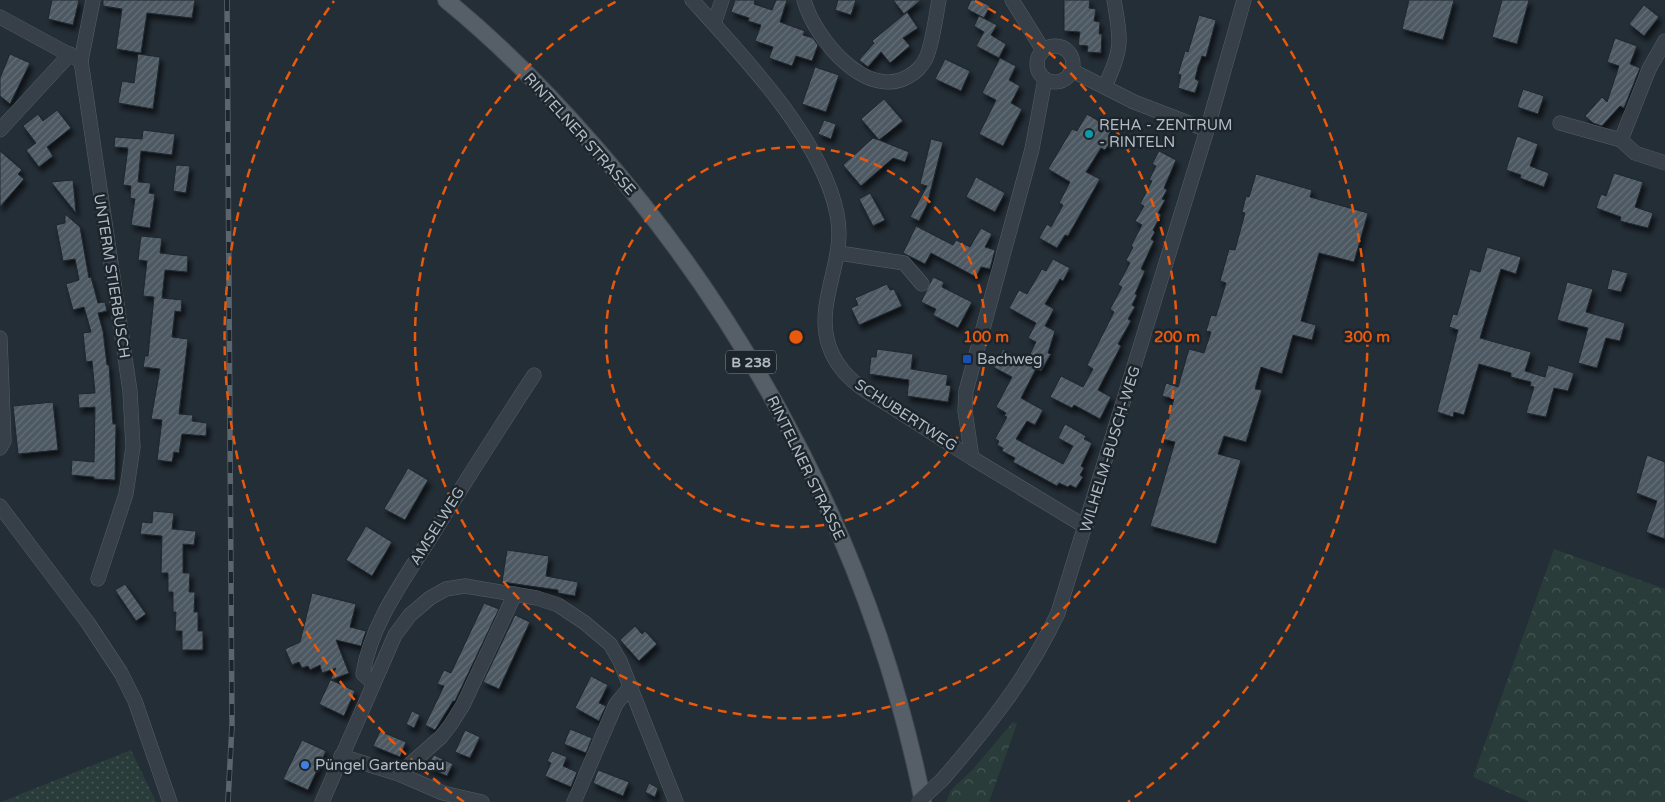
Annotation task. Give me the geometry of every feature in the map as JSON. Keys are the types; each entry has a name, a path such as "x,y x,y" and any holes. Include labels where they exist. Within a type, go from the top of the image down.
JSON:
{"main road":[{"name":"RINTELNER STRASSE","path":"446,0 537,84 617,172 665,232 706,290 773,399 810,470 857,578 901,710 923,802"}],"street":[{"path":"0,130 76,58 92,0"},
{"name":"SCHUBERTWEG","path":"692,0 762,78 813,153 827,183 837,214 839,252 826,307 825,332 831,353 841,370 859,386 972,458"},
{"path":"714,24 722,0"},
{"path":"804,0 808,14 824,38 843,60 867,78 882,83 899,82 914,73 926,60 939,0"},
{"path":"1012,0 1043,50"},
{"path":"1105,86 1117,60 1120,46 1114,0"},
{"name":"WILHELM-BUSCH-WEG","path":"918,802 942,780 989,727 1040,653 1058,613 1207,130 1244,0"},
{"path":"0,17 76,58"},
{"path":"1621,140 1649,69 1665,42"},
{"path":"1051,46 1059,46 1067,51 1072,58 1071,70 1066,78 1059,81 1045,79 1040,74 1037,63 1043,50 1051,46"},
{"name":"UNTERM STIERBUSCH","path":"76,58 130,391 132,447 126,494 98,579"},
{"path":"1071,70 1134,102 1207,130"},
{"path":"1045,79 1032,149 966,391 965,412 972,458 1086,527"},
{"path":"1560,123 1621,140 1635,153 1665,163"},
{"path":"839,252 904,262 922,284"},
{"path":"0,338 4,441 0,448"},
{"name":"AMSELWEG","path":"373,683 363,674 367,650 390,603 476,463 534,375"},
{"path":"0,506 88,623 122,673 135,701 170,802"},
{"path":"322,802 395,635 410,616 430,598 446,589 465,586 515,594 558,605 585,623 610,644 631,686 676,802"},
{"path":"399,774 441,737 451,724 463,705 515,594"},
{"path":"574,802 616,704 631,686"},
{"path":"341,756 399,774 443,793 482,802"}],"green space":[{"path":"1554,549 1665,589 1665,802 1530,802 1473,777"},
{"path":"1013,722 1017,724 989,802 946,802 951,790 973,769"},
{"path":"131,750 156,802 1,802"}],"building":[{"path":"52,0 79,0 73,25 48,19"},
{"path":"103,0 195,0 192,18 147,13 141,53 116,49 122,9 103,6"},
{"path":"735,0 755,0 754,4 772,10 776,0 787,0 780,22 805,31 803,35 813,38 818,45 812,61 796,56 792,66 769,58 773,47 755,41 761,25 748,21 749,18 731,12"},
{"path":"838,0 856,0 851,15 835,10"},
{"path":"893,0 921,0 904,14"},
{"path":"971,0 978,0 990,6 984,18 967,9"},
{"path":"1064,0 1090,0 1089,8 1096,9 1094,21 1100,22 1099,34 1102,34 1101,53 1087,52 1088,46 1078,45 1080,32 1064,31"},
{"path":"1409,0 1454,0 1443,40 1402,29"},
{"path":"1502,0 1529,0 1517,44 1492,37"},
{"path":"1644,5 1659,17 1644,36 1629,24"},
{"path":"907,12 918,28 903,38 910,46 890,63 881,52 868,67 859,60 874,43 872,41"},
{"path":"1199,15 1216,20 1206,57 1202,56 1198,67 1195,79 1199,81 1195,93 1178,88 1181,75 1178,74 1185,51 1188,52"},
{"path":"979,16 997,25 991,35 1006,44 999,58 976,46 984,32 974,26"},
{"path":"1615,38 1637,46 1630,64 1640,68 1624,108 1620,106 1602,126 1593,123 1585,116 1602,97 1607,102 1619,66 1607,62"},
{"path":"10,54 30,63 10,104 0,96 0,78"},
{"path":"138,54 160,57 153,109 118,103 122,81 134,83"},
{"path":"1000,58 1016,66 1009,80 1020,86 1011,103 1022,109 1003,146 979,134 996,100 982,93"},
{"path":"945,59 970,71 961,91 935,79"},
{"path":"815,67 839,75 826,112 802,104"},
{"path":"1523,89 1544,96 1538,114 1517,107"},
{"path":"884,99 903,121 879,140 861,119"},
{"path":"57,110 71,128 47,147 53,156 39,167 26,150 36,143 23,126 38,114 43,121"},
{"path":"1087,114 1112,129 1108,137 1112,140 1105,150 1101,148 1086,172 1100,179 1068,236 1065,235 1057,248 1039,238 1047,224 1051,227 1063,205 1059,203 1070,182 1048,169 1072,129 1077,131"},
{"path":"824,120 836,124 831,139 818,134"},
{"path":"143,130 175,134 172,155 141,151 138,182 151,183 149,193 155,194 150,228 131,225 135,199 130,198 131,186 123,185 128,148 114,147 115,137 142,139"},
{"path":"1517,136 1538,144 1530,166 1549,173 1544,187 1520,178 1521,175 1506,170"},
{"path":"873,138 909,152 905,162 893,158 861,186 843,165"},
{"path":"931,139 943,142 927,205 919,221 910,217 927,186 920,184"},
{"path":"0,151 22,170 18,174 24,179 0,207"},
{"path":"1159,151 1176,160 1164,188 1167,190 1162,199 1165,200 1158,213 1161,215 1153,230 1155,232 1151,239 1154,241 1141,269 1145,271 1135,294 1137,295 1132,305 1135,307 1128,319 1131,321 1118,344 1121,346 1098,390 1111,397 1100,419 1074,405 1072,408 1050,397 1061,376 1083,387 1093,369 1087,365 1114,312 1110,309 1122,287 1118,285 1130,263 1126,260 1142,225 1135,221 1144,206 1140,204 1152,181 1149,180 1156,166 1152,164"},
{"path":"176,165 190,166 186,193 173,191"},
{"path":"1614,173 1643,182 1635,207 1653,213 1648,228 1620,221 1621,217 1596,208 1601,194 1606,196"},
{"path":"1256,174 1312,190 1310,197 1368,213 1354,262 1319,253 1301,321 1316,325 1312,340 1293,335 1282,374 1261,367 1255,389 1262,390 1246,442 1224,436 1218,454 1241,460 1216,544 1150,526 1175,442 1162,439 1174,399 1162,396 1166,383 1178,387 1189,349 1204,353 1211,332 1206,331 1211,315 1216,316 1226,283 1220,281 1229,249 1235,250 1245,213 1242,212 1246,196 1249,197"},
{"path":"976,177 1005,193 995,212 966,197"},
{"path":"73,180 76,213 51,182"},
{"path":"870,193 885,220 873,226 859,199"},
{"path":"65,214 80,227 89,278 91,277 98,303 105,302 107,311 98,313 103,331 107,365 109,365 113,424 116,424 115,480 71,475 72,460 94,462 95,407 79,408 78,394 95,393 92,361 86,362 83,333 91,332 84,307 73,310 66,284 79,280 75,259 63,261 56,225 65,223"},
{"path":"916,226 953,245 956,240 970,247 981,228 992,234 985,247 995,250 990,269 981,267 976,277 931,253 925,264 903,253"},
{"path":"141,236 162,238 160,253 188,256 187,272 165,270 162,298 182,300 181,312 175,311 172,337 188,339 179,414 193,415 192,421 207,423 206,436 182,434 179,453 174,452 172,462 157,460 162,420 151,419 160,369 143,367 145,356 148,356 154,297 143,296 147,261 138,260"},
{"path":"1487,247 1521,257 1516,274 1501,269 1480,338 1531,352 1525,371 1545,377 1548,365 1574,373 1568,391 1554,388 1546,417 1526,413 1534,387 1530,386 1531,382 1511,377 1511,373 1479,364 1464,415 1454,412 1453,417 1437,412 1458,330 1449,327 1453,314 1457,315 1470,269 1480,272"},
{"path":"1053,259 1070,268 1063,281 1060,279 1045,304 1054,309 1045,326 1055,331 1048,353 1051,354 1041,371 1036,369 1021,398 1043,410 1035,425 1027,421 1016,439 1063,464 1073,446 1058,438 1065,424 1086,436 1084,439 1092,443 1081,466 1084,468 1080,475 1083,477 1076,488 1059,483 1057,486 1013,462 1015,458 1002,451 1003,448 997,445 999,441 995,439 1007,417 1004,416 1006,413 996,407 1012,377 993,367 1003,349 1026,362 1036,342 1028,338 1036,323 1009,308 1019,290 1027,294 1042,269 1046,271"},
{"path":"1612,269 1628,273 1621,292 1607,289"},
{"path":"933,277 944,282 942,287 972,302 958,328 933,315 936,309 921,302"},
{"path":"1567,282 1593,289 1586,312 1625,323 1620,341 1606,338 1597,368 1578,363 1588,328 1557,320"},
{"path":"887,284 890,290 894,289 902,306 859,325 851,308 858,305 855,298"},
{"path":"877,349 913,354 911,369 948,375 946,385 951,386 948,402 907,396 909,380 869,374 871,357 876,357"},
{"path":"53,402 58,450 18,454 13,406"},
{"path":"1647,455 1665,462 1665,539 1646,532 1657,501 1636,493"},
{"path":"408,468 428,480 405,520 384,509"},
{"path":"153,511 174,513 172,529 196,531 194,545 183,544 183,573 190,573 189,592 195,592 194,612 198,612 198,631 203,631 203,650 182,650 182,631 175,631 176,612 173,612 173,592 168,592 168,573 161,573 162,536 140,534 142,522 152,523"},
{"path":"366,526 392,542 372,576 346,560"},
{"path":"507,550 549,556 546,576 578,582 575,596 558,593 558,590 502,582"},
{"path":"125,584 146,614 136,621 115,590"},
{"path":"312,593 356,604 350,627 366,631 361,646 336,640 349,673 331,680 355,691 344,716 319,704 336,668 322,673 320,665 310,670 308,666 302,668 299,662 292,665 285,649 300,642"},
{"path":"484,603 499,609 455,701 453,701 435,730 425,725 444,686 437,684 444,670 451,673"},
{"path":"515,615 530,622 499,689 483,682"},
{"path":"635,626 642,634 645,631 657,644 639,661 620,640"},
{"path":"591,676 608,685 599,703 606,706 599,721 575,708"},
{"path":"412,711 420,715 414,728 406,724"},
{"path":"570,729 592,738 586,753 564,744"},
{"path":"465,730 480,737 470,758 455,752"},
{"path":"380,731 406,742 400,757 373,746"},
{"name":"Püngel Gartenbau","path":"302,740 326,751 308,790 283,779"},
{"path":"552,751 567,757 563,766 577,772 571,787 545,776 551,763 547,761"},
{"path":"434,755 453,764 447,776 426,767"},
{"path":"598,770 629,782 623,796 593,783"},
{"path":"649,783 658,788 655,797 645,792"}],"railway":[{"path":"227,0 232,725 228,802"}],"place":[{"name":"REHA - ZENTRUM - RINTELN","path":"1089,134"},
{"name":"Bachweg","path":"967,359"},
{"name":"Püngel Gartenbau","path":"305,765"}]}
